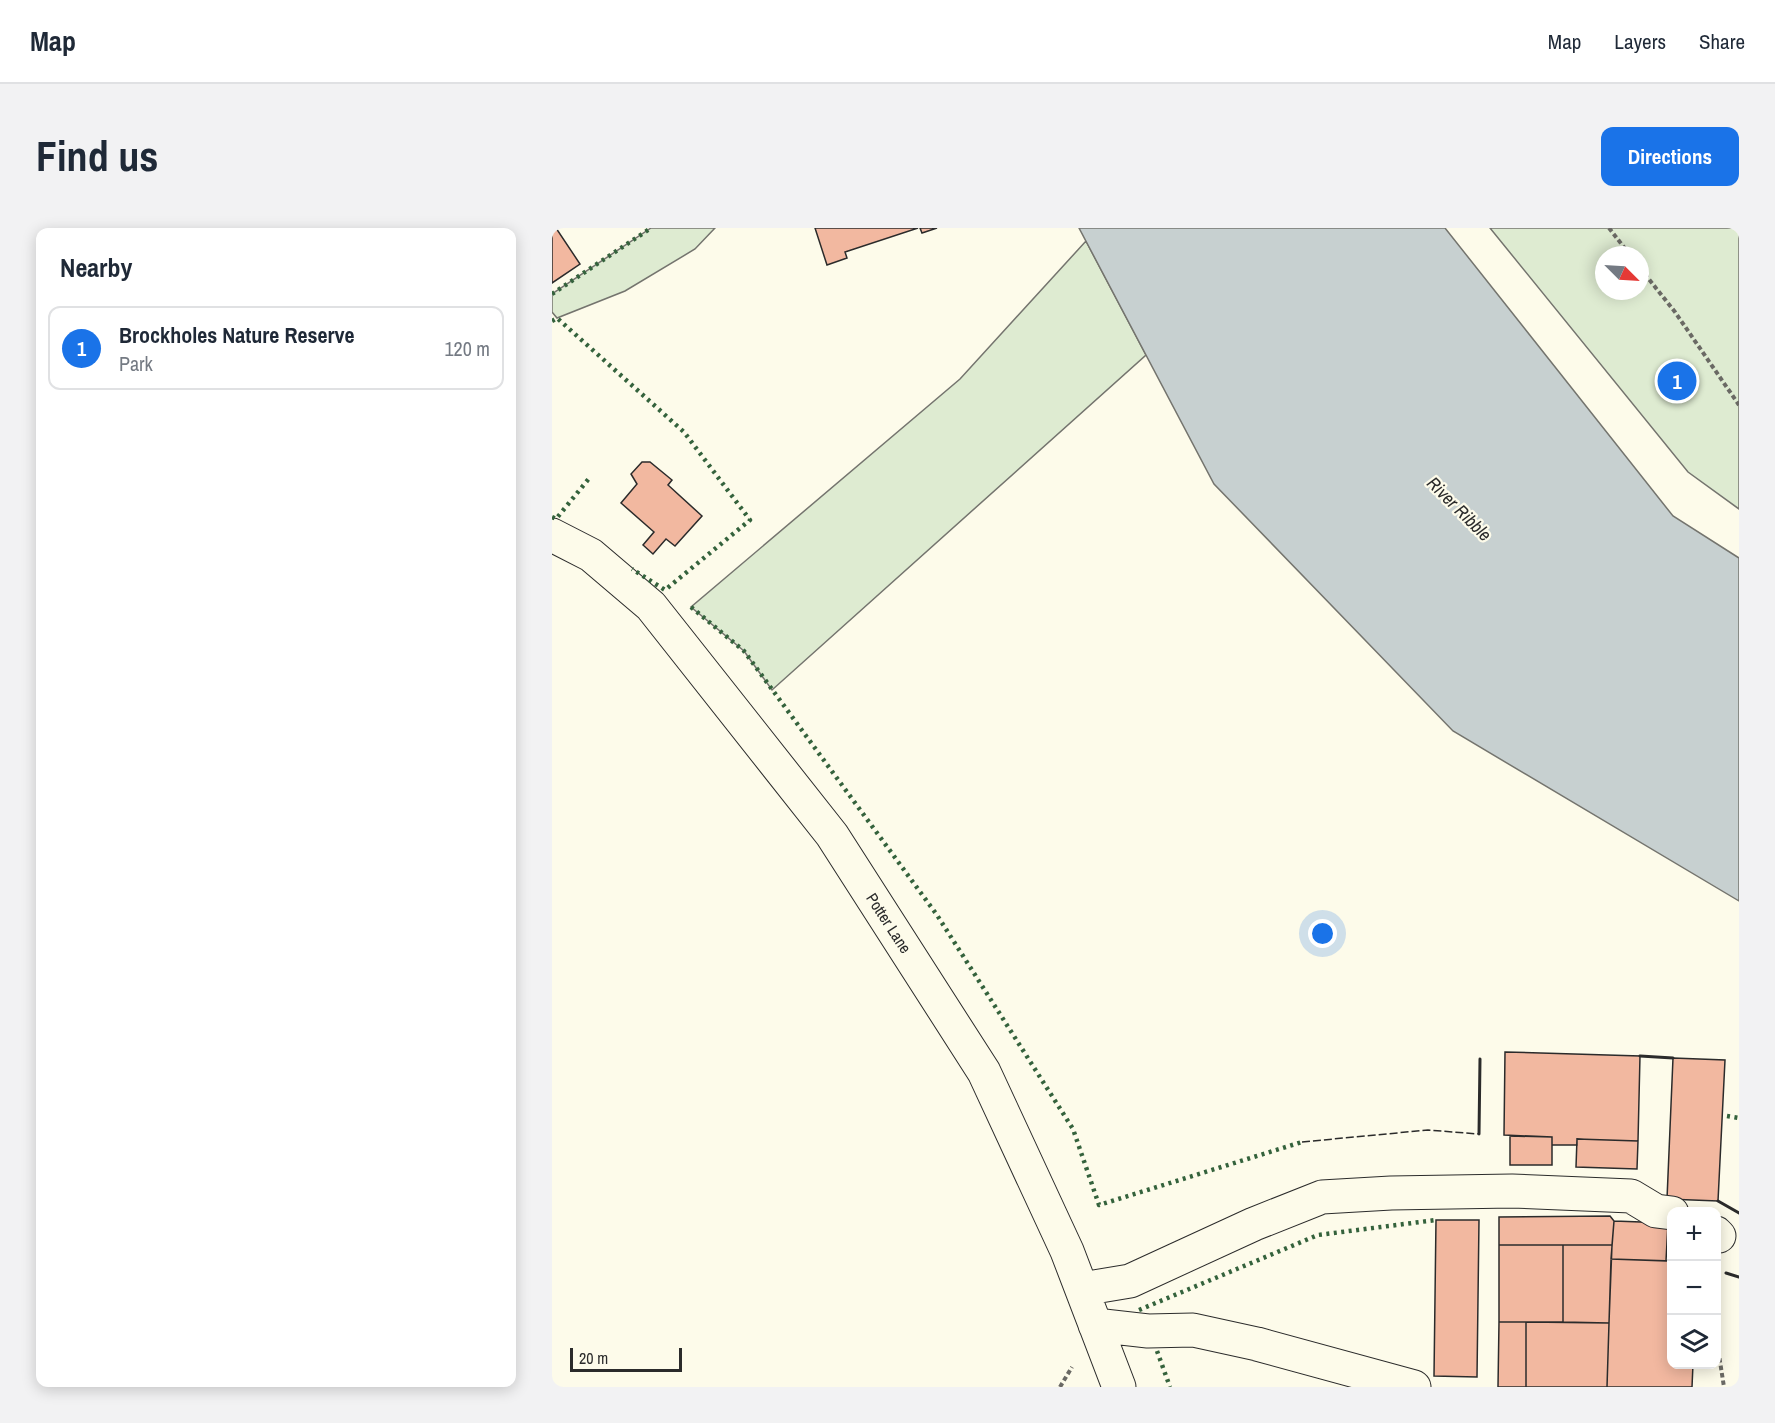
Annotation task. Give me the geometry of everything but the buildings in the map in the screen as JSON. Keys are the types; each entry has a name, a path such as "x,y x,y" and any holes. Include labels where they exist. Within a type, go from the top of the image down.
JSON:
{"street":[{"name":"Potter Lane","path":"552,535 591,555 651,606 832,835 984,1072 1067,1251 1119,1387"},
{"path":"1082,1289 1130,1281 1254,1224 1322,1197 1391,1193 1512,1191 1630,1196 1656,1211 1667,1212"},
{"path":"1095,1325 1148,1331 1193,1330 1257,1344 1414,1387"}],"path":[{"path":"1609,228 1623,246"},
{"path":"1649,279 1675,312 1739,405"},
{"path":"1721,1368 1724,1387"}],"green space":[{"path":"651,228 715,228 695,249 625,291 557,318 552,312 552,294"},
{"path":"1490,228 1739,228 1739,509 1688,472"},
{"path":"1086,241 1146,355 772,690 744,651 691,607 960,379"}],"water":[{"name":"River Ribble","path":"1079,228 1445,228 1673,516 1739,558 1739,901 1453,731 1214,484"}],"hedge":[{"path":"552,294 651,228"},
{"path":"552,321 557,318 684,432 750,520 665,590 632,569"},
{"path":"552,517 556,519 591,476"},
{"path":"691,607 744,651 937,915 1073,1129 1099,1205 1302,1142"},
{"path":"1727,1116 1739,1118"},
{"path":"1139,1310 1318,1235 1436,1220"},
{"path":"1157,1351 1170,1387"}],"fence":[{"path":"1302,1142 1428,1130 1479,1134"}],"wall":[{"path":"1640,1056 1673,1058"},
{"path":"1479,1134 1480,1059"},
{"path":"1718,1201 1739,1213"},
{"path":"1726,1273 1739,1277"}],"place":[{"name":"Brockholes Nature Reserve","path":"1677,381"}]}
